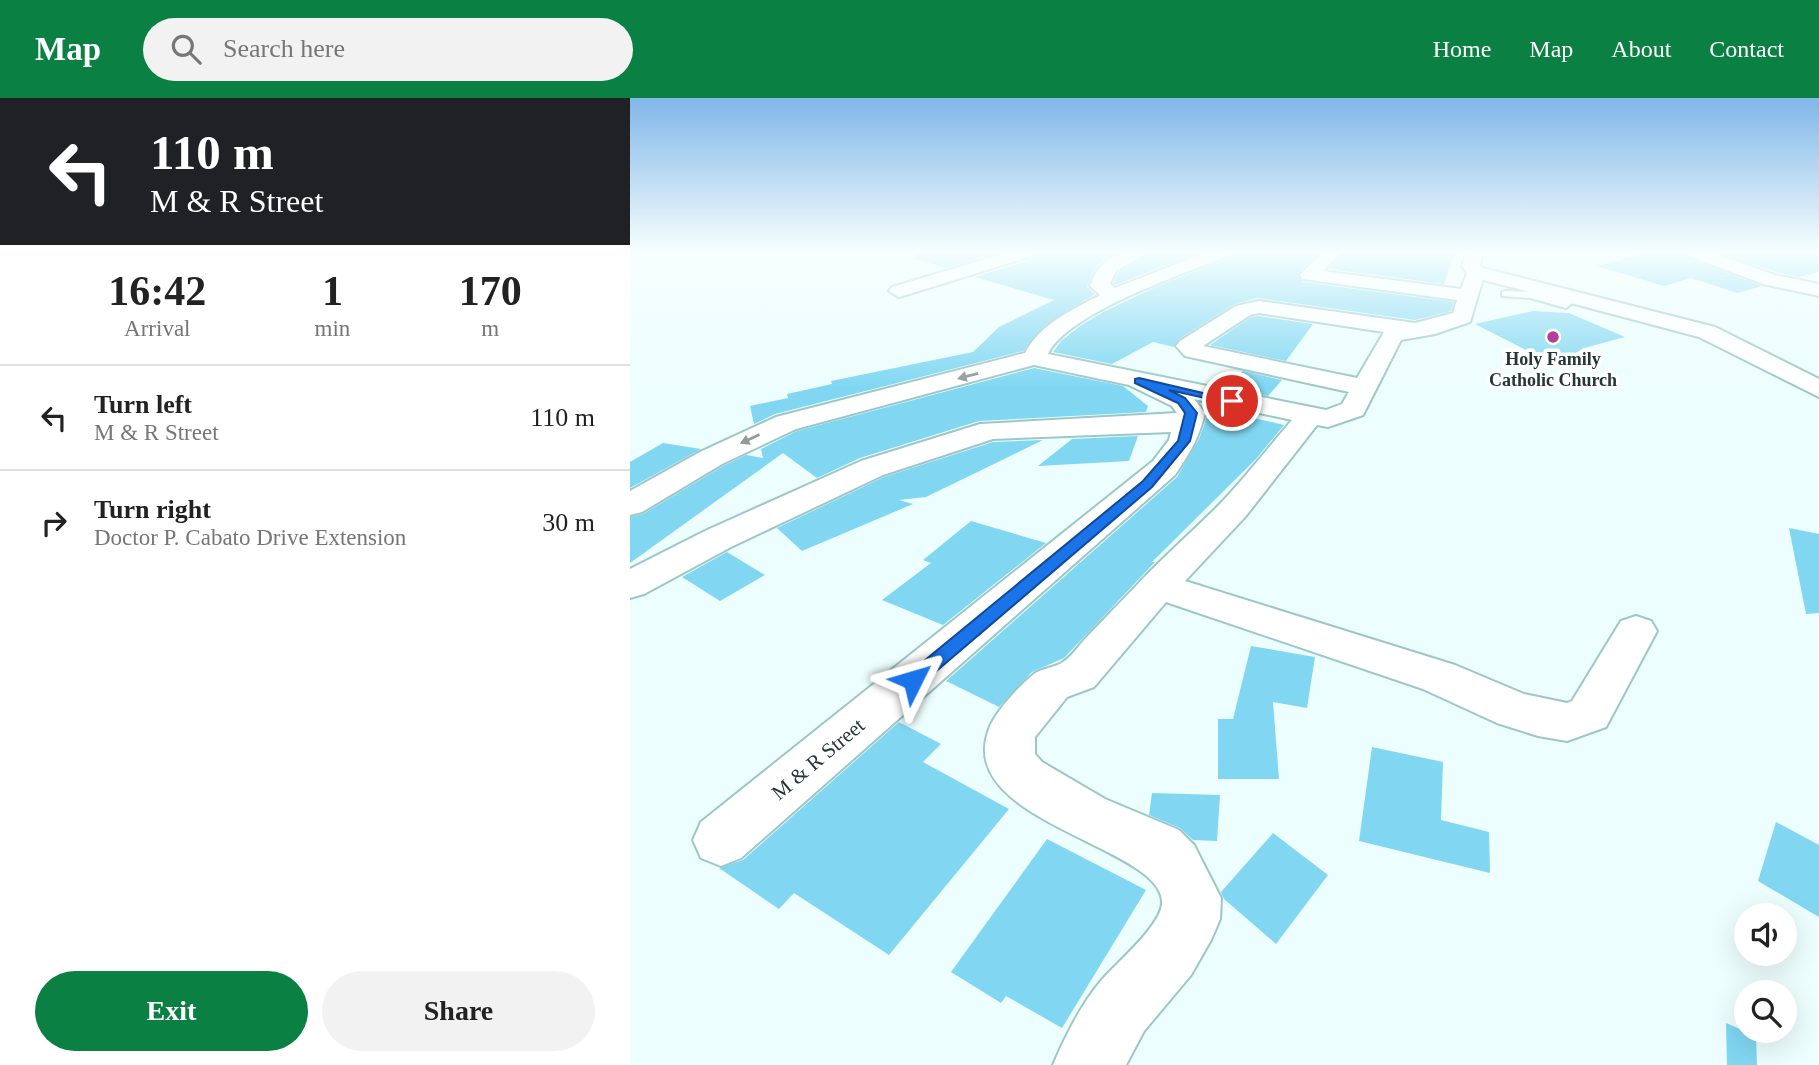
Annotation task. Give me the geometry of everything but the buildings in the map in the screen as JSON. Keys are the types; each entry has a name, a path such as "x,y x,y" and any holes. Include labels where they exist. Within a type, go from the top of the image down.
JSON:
{"street":[{"path":"1034,358 1043,340 1056,329 1111,297"},
{"path":"1364,388 1194,351 1188,346 1243,310 1259,307 1411,329 1427,328 1462,317 1469,297"},
{"path":"1575,297 1707,332 1819,389"},
{"path":"630,505 711,458 786,423 842,406 1034,358 1328,419 1353,409 1392,336 1411,329"},
{"path":"1791,375 1819,378"},
{"path":"630,585 718,539 872,468 990,430 1189,423 1191,413 1181,400 1139,381"},
{"path":"1088,1065 1121,1008 1148,978 1190,919 1191,898 1174,864 1159,849 1086,816 1024,778 1011,762 1009,744 1012,730 1051,685 1079,676 1158,586 1233,510 1310,416"},
{"name":"M & R Street","path":"721,840 1148,484 1184,441 1189,423"},
{"path":"1158,586 1439,677 1538,718 1567,722 1589,714 1636,631"}],"lane":[{"path":"1539,297 1566,304 1575,297"}],"place":[{"name":"Holy Family Catholic Church","path":"1553,337"}],"route":[{"path":"913,680 1164,468 1184,441 1191,413 1181,400 1139,381 1232,401"}]}
